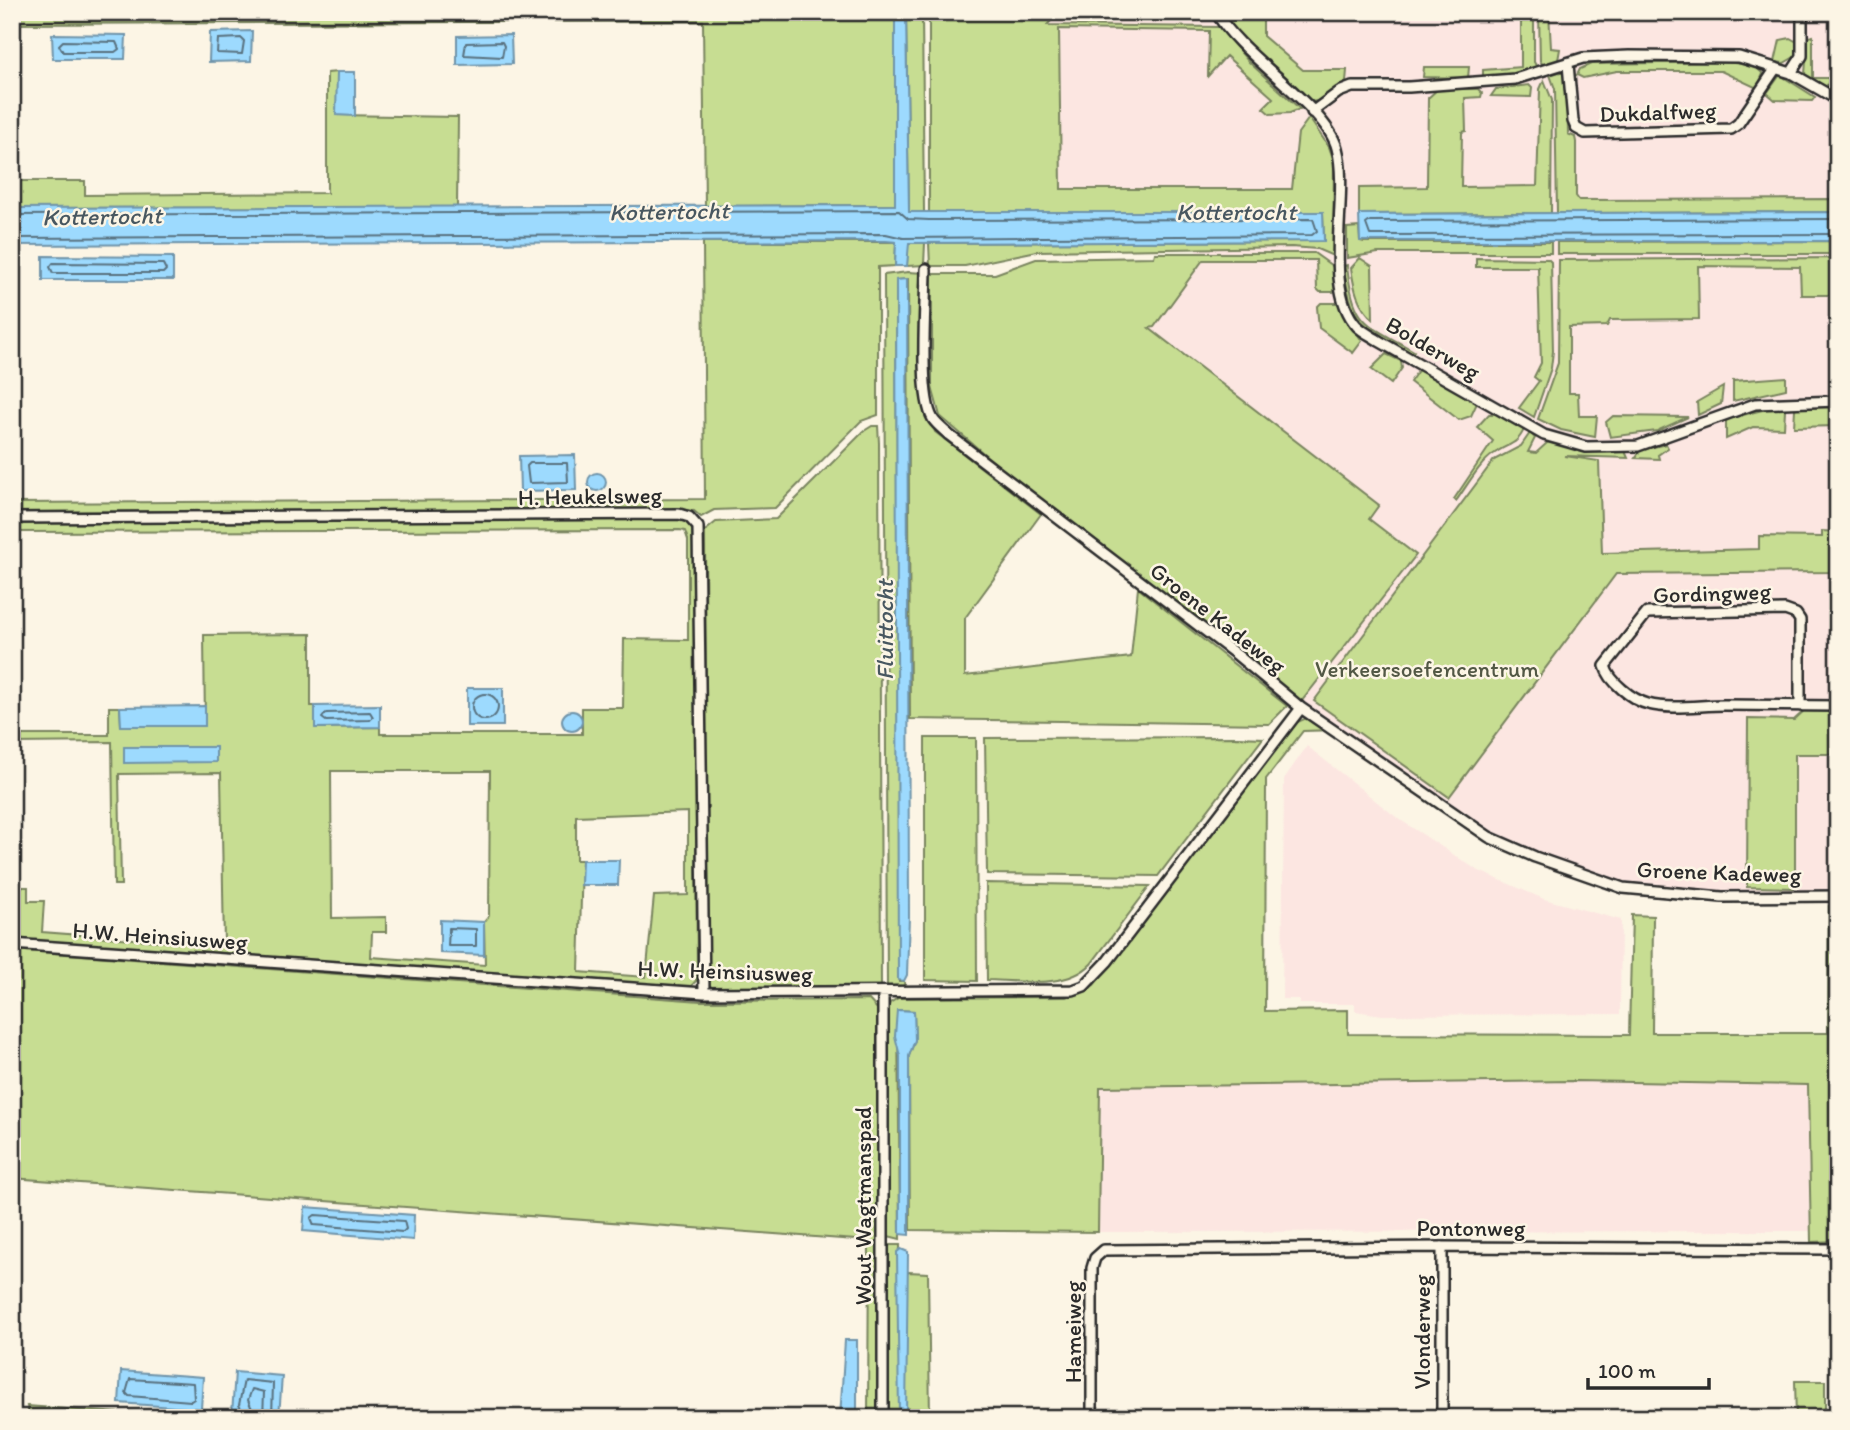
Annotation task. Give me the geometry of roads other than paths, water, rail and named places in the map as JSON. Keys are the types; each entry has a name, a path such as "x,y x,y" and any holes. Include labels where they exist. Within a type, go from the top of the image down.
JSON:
{"street":[{"name":"Bolderweg","path":"1216,12 1230,34 1312,112 1337,146 1342,298 1358,326 1544,435 1586,447 1638,446 1755,404 1838,401"},
{"path":"1791,73 1802,56 1801,12"},
{"path":"1312,112 1352,87 1409,87 1514,79 1583,58 1739,57 1791,73 1838,100"},
{"name":"Dukdalfweg","path":"1568,64 1573,121 1576,128 1585,133 1731,129 1738,124 1776,68"},
{"name":"Groene Kadeweg","path":"926,269 925,362 929,408 934,419 949,435 1237,655 1301,708 1489,836 1623,888 1722,897 1838,896"},
{"name":"H. Heukelsweg","path":"12,518 679,514 689,517 698,527 704,993"},
{"name":"Gordingweg","path":"1800,706 1800,620 1796,614 1785,610 1647,612 1605,666 1609,678 1651,705 1800,706 1838,706"},
{"name":"H.W. Heinsiusweg","path":"12,944 704,993 883,994 1073,990 1084,986 1107,962 1301,708"},
{"name":"Wout Wagtmanspad","path":"883,994 883,1418"},
{"name":"Pontonweg","path":"1104,1250 1442,1247 1838,1249"},
{"name":"Vlonderweg","path":"1442,1247 1442,1418"},
{"name":"Hameiweg","path":"1092,1418 1092,1268 1095,1258 1104,1250"}],"water":[{"name":"Kottertocht","path":"895,12 906,12 909,212 1323,212 1324,241 909,243 907,266 895,266 896,242 886,241 12,245 12,208 895,205"},
{"path":"252,31 251,61 209,62 210,32"},
{"path":"52,34 126,35 125,59 53,59"},
{"path":"511,35 512,64 457,65 457,36"},
{"path":"337,72 355,72 355,116 336,115"},
{"path":"1838,212 1838,241 1360,241 1359,214"},
{"path":"43,256 173,257 173,280 43,280"},
{"path":"907,279 909,916 907,975 904,981 898,980 896,280"},
{"path":"575,455 576,490 520,491 519,456"},
{"path":"597,473 603,476 606,482 603,488 597,491 591,488 588,482 591,476"},
{"path":"467,688 503,688 503,726 467,726"},
{"path":"380,705 380,727 315,728 315,706"},
{"path":"205,706 205,726 121,726 120,707"},
{"path":"572,711 579,714 582,721 579,728 572,731 565,728 562,721 565,714"},
{"path":"124,747 216,747 216,762 124,763"},
{"path":"582,860 619,860 618,885 581,885"},
{"path":"440,920 484,922 484,955 440,953"},
{"path":"897,1010 914,1011 915,1040 909,1056 909,1235 900,1234 900,1056 895,1036"},
{"path":"305,1207 414,1215 413,1240 303,1231"},
{"path":"901,1249 908,1252 906,1418 899,1418 897,1252"},
{"path":"845,1340 857,1340 857,1418 840,1418"},
{"path":"121,1371 203,1377 201,1409 119,1403"},
{"path":"235,1372 282,1376 279,1417 232,1414"}],"water label":[{"name":"Fluittocht","path":"884,630"}],"park label":[{"name":"Verkeersoefencentrum","path":"1427,669"}]}
